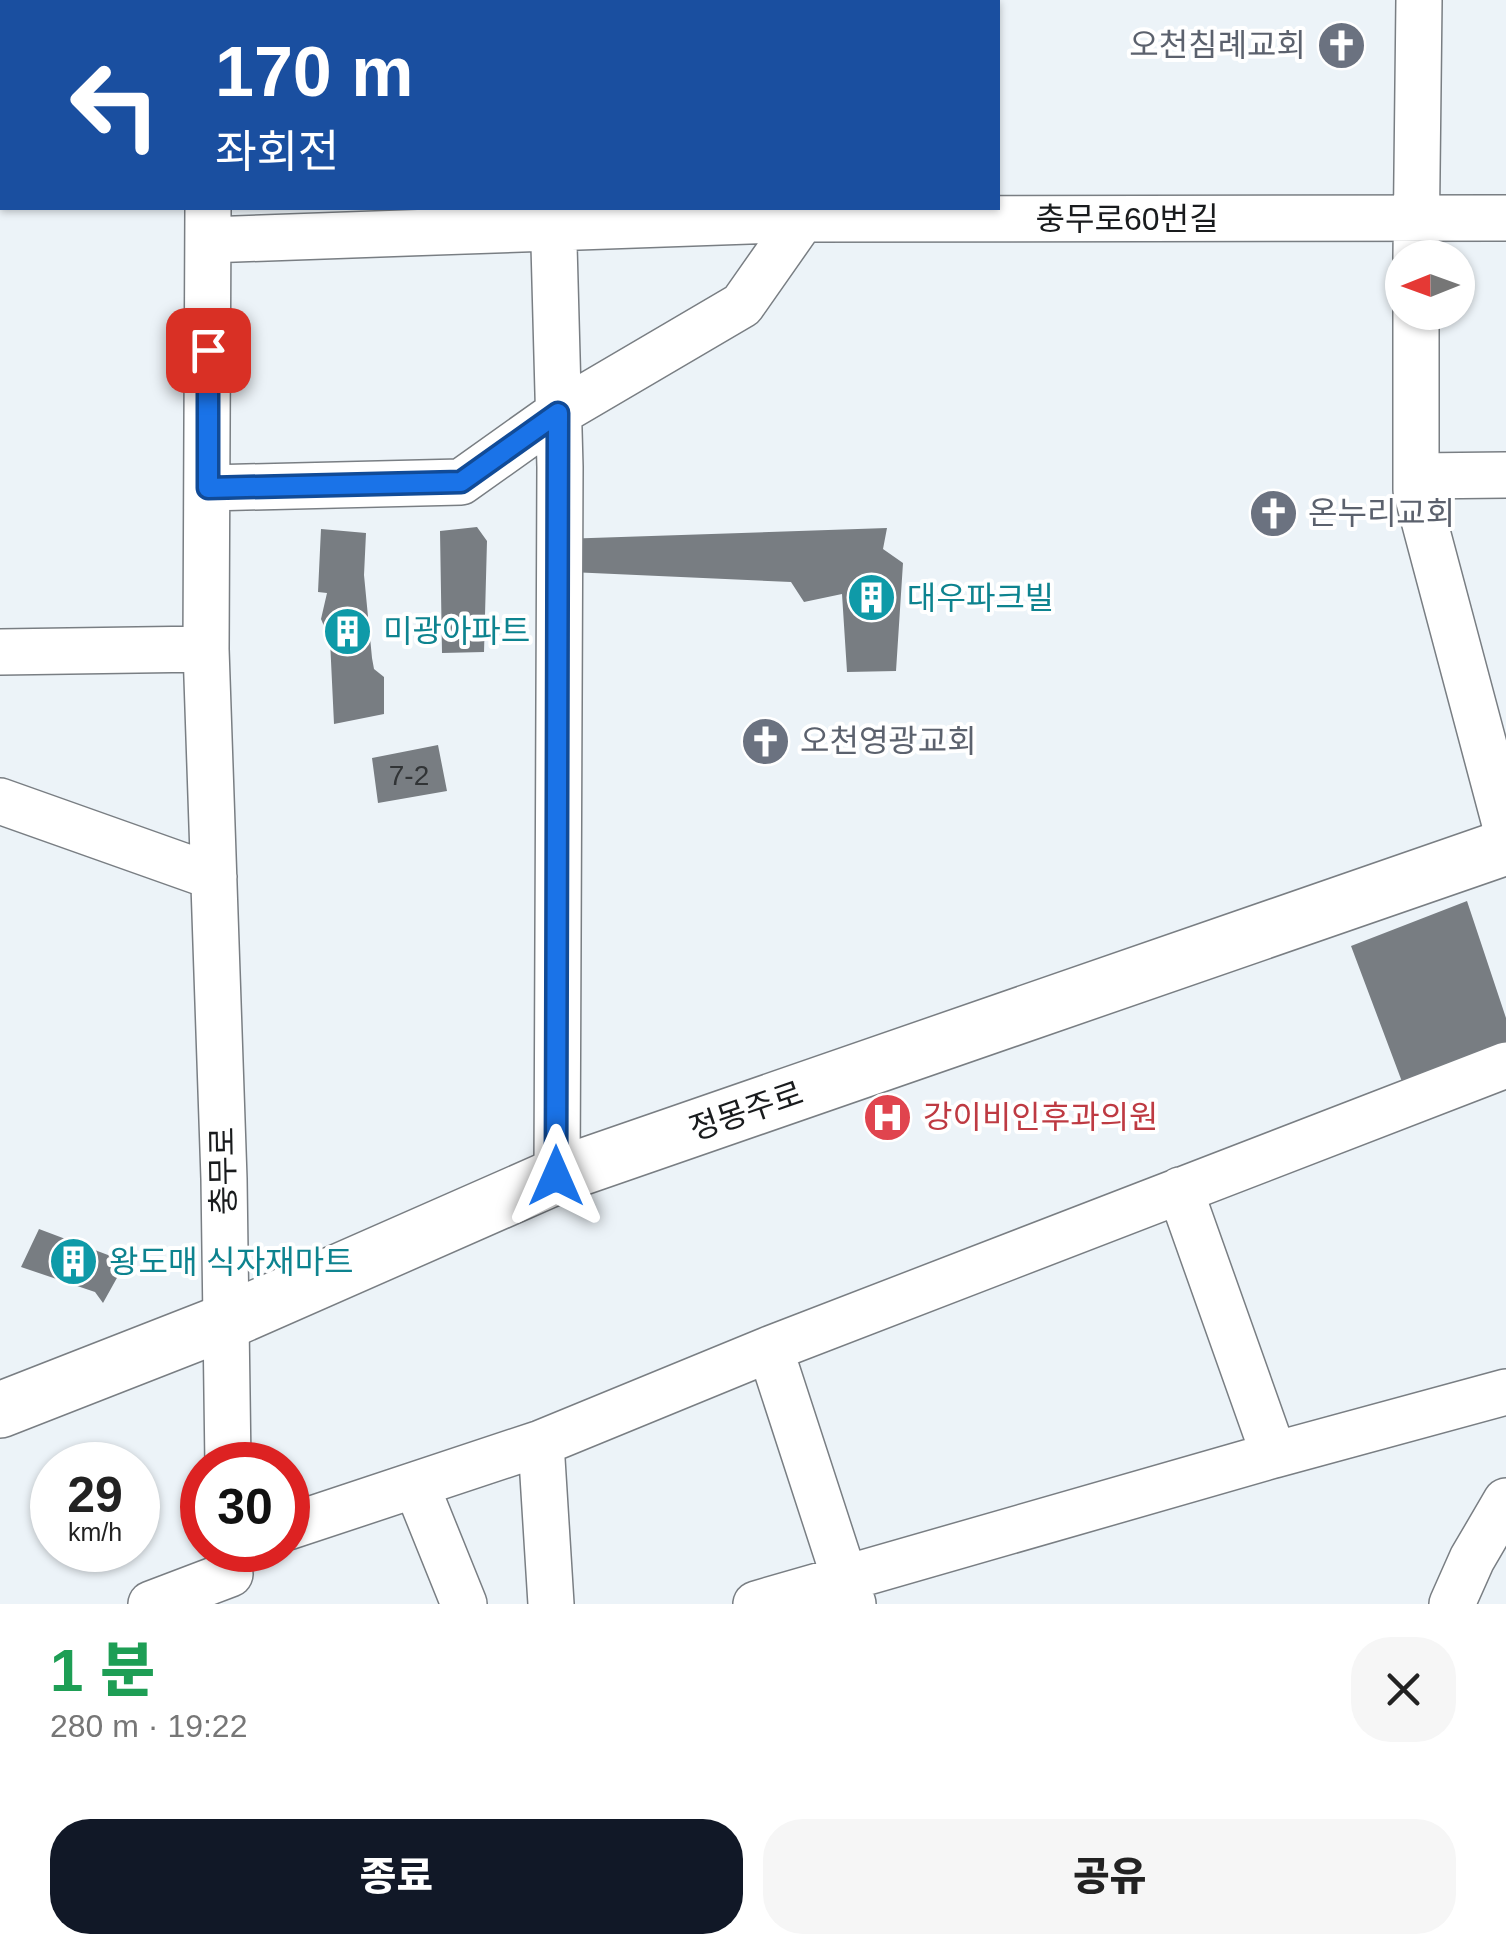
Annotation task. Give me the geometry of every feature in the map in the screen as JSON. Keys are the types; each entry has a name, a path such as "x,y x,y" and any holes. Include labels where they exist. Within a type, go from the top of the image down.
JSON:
{"main road":[{"name":"정몽주로","path":"0,1410 225,1322 556,1176 1506,847"}],"street":[{"path":"1416,238 1418,0"},
{"path":"208,488 461,482 558,413 742,304 807,213"},
{"name":"충무로60번길","path":"208,224 807,213 1416,238 1506,218"},
{"path":"554,218 558,413 556,1176"},
{"name":"충무로","path":"208,224 206,649 224,1179 228,1442"},
{"path":"1416,330 1416,490 1506,828"},
{"path":"1416,476 1506,475"},
{"path":"0,652 206,649"},
{"path":"0,800 214,877"},
{"path":"310,1520 541,1443 770,1349 1506,1065"},
{"path":"1180,1190 1274,1455"},
{"path":"770,1349 849,1590"},
{"path":"756,1604 849,1590 1274,1455 1506,1392"},
{"path":"541,1443 551,1604"},
{"path":"416,1484 464,1604"},
{"path":"1452,1604 1472,1559 1506,1502"},
{"path":"152,1604 230,1576"}],"building":[{"name":"미광아파트","path":"477,527 487,541 484,652 442,653 440,531"},
{"name":"대우파크빌","path":"887,528 883,549 903,563 896,671 847,672 842,594 804,602 791,582 570,572 561,539"},
{"name":"미광아파트","path":"321,529 366,533 364,575 372,658 374,669 384,677 384,714 334,724 330,640 321,619 327,593 318,592"},
{"path":"438,745 447,791 378,803 372,758"},
{"path":"1467,901 1506,1018 1506,1060 1410,1103 1351,946"},
{"name":"왕도매 식자재마트","path":"39,1229 108,1255 128,1258 103,1303 95,1292 21,1267"}],"place":[{"name":"오천침례교회","path":"1341,45"},
{"name":"온누리교회","path":"1273,513"},
{"name":"대우파크빌","path":"872,598"},
{"name":"미광아파트","path":"348,631"},
{"name":"오천영광교회","path":"765,741"},
{"name":"강이비인후과의원","path":"888,1117"},
{"name":"왕도매 식자재마트","path":"74,1262"}],"route":[{"path":"208,350 208,488 461,482 558,413 556,1176"}]}
